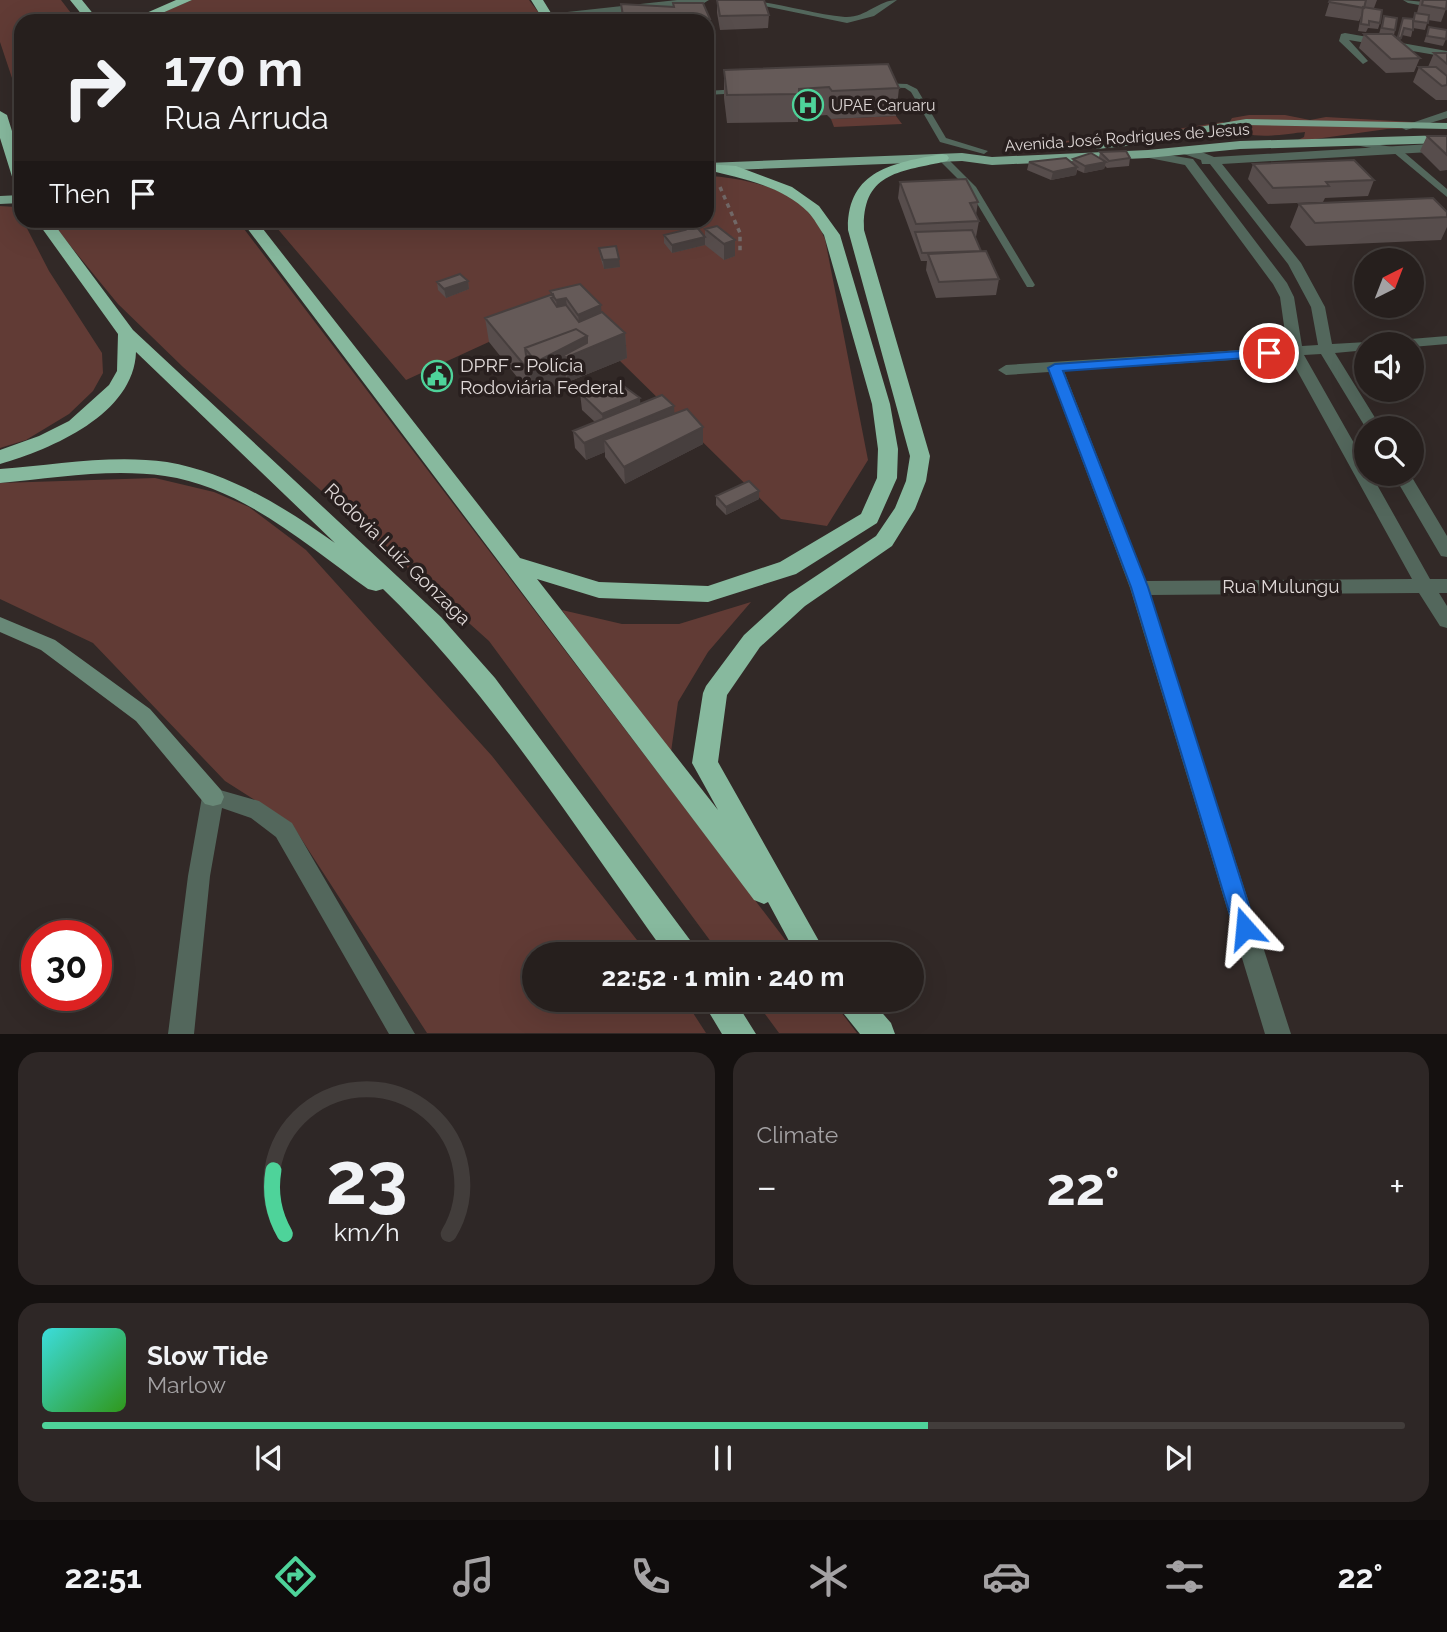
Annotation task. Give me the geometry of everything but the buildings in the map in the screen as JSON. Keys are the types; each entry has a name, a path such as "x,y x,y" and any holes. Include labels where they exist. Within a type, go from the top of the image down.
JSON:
{"highway":[{"path":"76,0 87,14"},
{"path":"151,14 186,0"},
{"path":"0,114 14,160"},
{"path":"805,942 705,763 715,693 752,641 779,616 797,600 884,541 909,499 916,481 920,456 856,230 856,208 863,190 874,180 907,165 951,157"},
{"path":"512,563 599,590 708,594 789,568 870,518 887,478 887,449 881,404 832,235 814,209 788,190 731,169 714,167"},
{"name":"Rodovia Luiz Gonzaga","path":"49,228 127,334 433,623 486,685 674,942"},
{"path":"254,228 803,942"},
{"path":"0,457 46,441 76,425 117,388 126,371 127,334"},
{"path":"0,476 115,468 166,469 216,482 271,511 433,623"},
{"path":"725,1012 741,1034"},
{"path":"862,1012 880,1034"}],"main road":[{"name":"Avenida José Rodrigues de Jesus","path":"951,157 984,151 1114,144 1246,122 1447,126"},
{"path":"1287,123 1305,133 1304,137 1294,142"},
{"path":"1216,126 1213,132 1217,137 1240,145"},
{"name":"Avenida José Rodrigues de Jesus","path":"1187,156 1240,145 1447,139"},
{"name":"Avenida José Rodrigues de Jesus","path":"951,157 992,162 1148,154"},
{"path":"714,167 951,157"}],"street":[{"path":"591,14 704,0"},
{"path":"740,0 847,20 864,18 879,11 892,0"},
{"path":"1408,0 1447,6"},
{"path":"1363,61 1344,41 1345,36 1447,54"},
{"path":"1406,127 1447,114"},
{"path":"1148,154 1187,156 1214,161 1447,147"},
{"path":"1187,156 1280,284 1287,297 1295,352 1424,585 1447,621"},
{"path":"1214,161 1294,263 1318,307 1326,350 1366,416"},
{"path":"1424,342 1447,340"},
{"path":"1006,370 1354,347"},
{"path":"1055,368 1139,587 1278,1034"},
{"path":"1408,486 1447,551"},
{"name":"Rua Mulungu","path":"1139,587 1447,586"},
{"path":"0,624 48,645 144,715 213,797 247,804 284,830 403,1034"},
{"path":"181,1034 199,876 213,797"}],"lane":[{"path":"871,86 907,86 914,91 943,140 984,151"},
{"path":"714,93 748,91"},
{"path":"1358,143 1396,150 1447,194"},
{"path":"951,157 1030,285"}],"path":[{"path":"714,176 731,207 740,233 740,253"}],"shaded area":[{"path":"0,0 61,0 72,14 14,14 14,84 0,42"},
{"path":"192,0 529,0 540,14 159,14"},
{"path":"1285,115 1310,120 1326,117 1447,124 1447,127 1387,129 1294,142 1304,137 1305,132 1254,135 1236,129 1229,123 1232,118"},
{"path":"896,116 902,124 834,127 831,119"},
{"path":"1223,122 1227,129 1242,135 1045,143 1163,131"},
{"path":"714,177 734,179 764,186 792,197 813,214 818,223 825,239 868,460 827,526 781,519 565,307 406,380 277,228 714,228"},
{"path":"0,206 14,207 14,228 27,228 49,271 102,353 103,373 93,391 69,414 26,440 0,448"},
{"path":"56,228 243,228 787,942 711,942 489,641 183,367 118,304"},
{"path":"155,478 214,492 249,507 306,550 492,756 639,942 522,942 522,1012 692,1012 706,1033 427,1033 291,823 225,781 93,643 0,599 0,483"},
{"path":"751,602 708,652 678,702 670,759 562,610 622,624 679,624"},
{"path":"764,1012 841,1012 857,1033 779,1033"}],"place":[{"name":"UPAE Caruaru","path":"808,105"},
{"name":"DPRF - Polícia Rodoviária Federal","path":"437,376"}],"route":[{"path":"1245,928 1139,587 1055,368 1269,353"}]}
